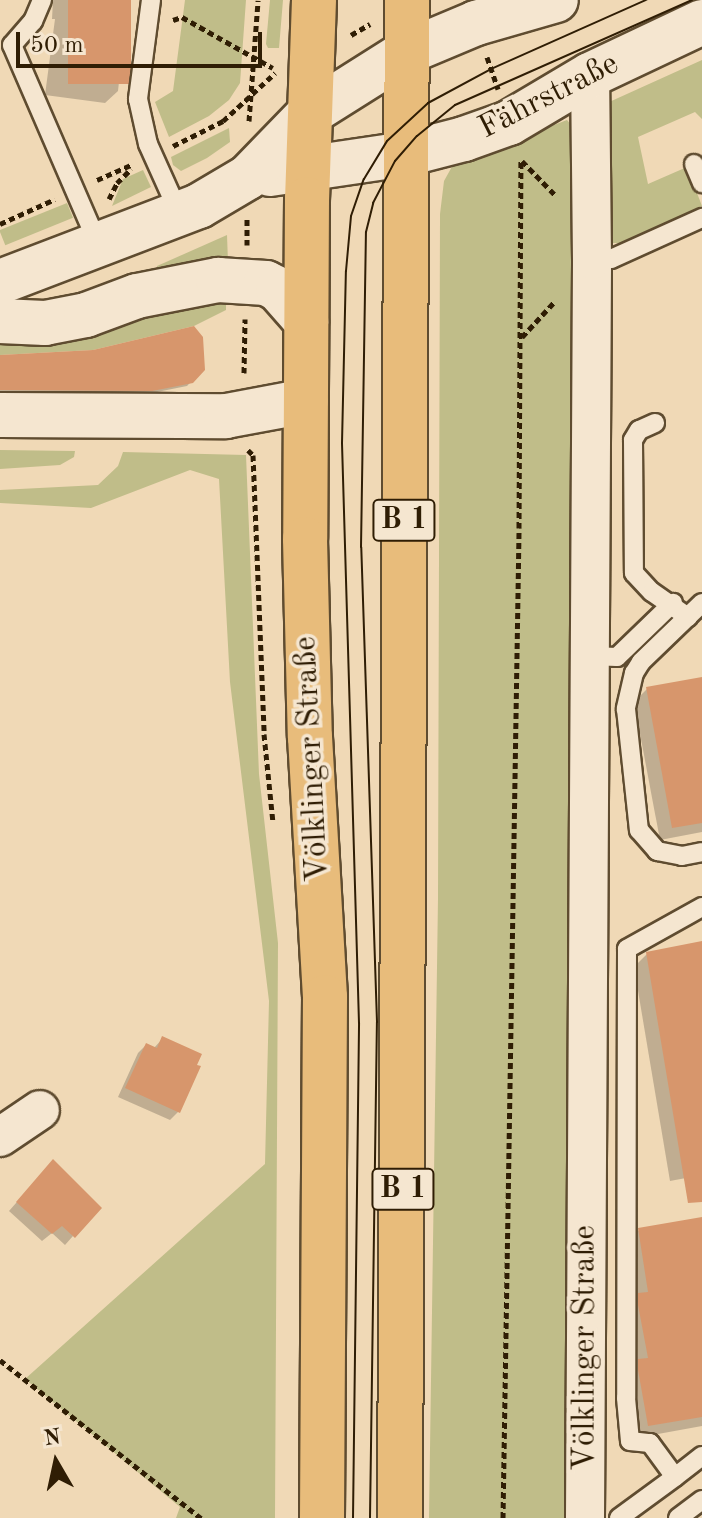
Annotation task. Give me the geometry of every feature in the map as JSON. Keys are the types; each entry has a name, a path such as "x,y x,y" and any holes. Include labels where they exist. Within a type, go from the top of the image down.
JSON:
{"main road":[{"name":"Völklinger Straße","path":"314,0 308,168 305,539 310,737 325,997 322,1518"},
{"name":"B 1","path":"391,11 407,52 406,860 400,1518"}],"street":[{"name":"Fährstraße","path":"0,282 102,224 179,213 248,177 310,113 407,52 464,27 556,0"},
{"name":"Fährstraße","path":"248,177 406,154 509,123 590,75 702,22"},
{"path":"308,168 407,52"},
{"name":"Völklinger Straße","path":"585,1518 592,260 590,75"},
{"path":"0,321 45,323 86,315 137,296 218,280 266,283 278,289 306,321"},
{"path":"0,415 226,416 306,401"},
{"path":"0,1137 40,1110"}],"lane":[{"path":"42,0 33,21 12,45 102,224"},
{"path":"151,0 138,99 146,158 179,213"},
{"path":"694,164 702,183"},
{"path":"592,260 611,259 702,218"},
{"path":"655,423 639,430 633,440 634,573 641,583 673,603 688,617"},
{"path":"589,656 617,657 673,603"},
{"path":"702,603 634,673 626,709 639,830 657,851 682,856 702,852"},
{"path":"675,1477 650,1443 630,1441 626,1398 627,949 702,907"},
{"path":"619,1518 702,1456"},
{"path":"678,1518 702,1500"}],"path":[{"path":"248,128 258,0"},
{"path":"344,39 391,11"},
{"path":"102,224 117,183 146,158 213,127 278,71 182,17 147,28"},
{"path":"488,61 499,93"},
{"path":"503,1518 521,338 521,161 518,150"},
{"path":"0,224 39,207"},
{"path":"244,378 245,305"},
{"name":"Völklinger Straße","path":"245,446 253,455 264,734 274,827"},
{"path":"0,1360 199,1517"}],"shaded area":[{"path":"185,0 246,0 240,83 229,100 209,116 169,137 155,102 173,91"},
{"path":"270,0 283,0 279,48 268,48 266,44"},
{"path":"702,60 702,119 695,112 638,137 648,184 687,167 702,206 623,243 608,243 607,103"},
{"path":"567,120 579,134 569,1518 429,1518 438,898 440,214 444,181 454,163"},
{"path":"229,128 230,142 207,158 181,171 173,165 171,157"},
{"path":"143,170 151,187 112,206 123,179"},
{"path":"67,203 73,218 5,245 0,230"},
{"path":"227,235 228,262 157,267 157,266"},
{"path":"226,300 226,310 194,326 93,350 0,355 0,345 34,344 165,306"},
{"path":"0,450 75,451 74,457 60,465 0,469"},
{"path":"123,452 246,455 259,774 278,943 275,1518 176,1518 180,1507 25,1379 265,1164 269,1001 230,682 219,479 190,470 91,508 0,503 0,490 98,485 118,466"}],"building":[{"path":"68,0 131,0 131,84 68,84"},
{"path":"194,326 203,337 205,370 193,383 152,391 0,390 0,355 93,350"},
{"path":"702,677 702,823 672,828 646,687"},
{"path":"702,941 702,1202 688,1203 646,952"},
{"path":"162,1036 202,1054 197,1065 201,1066 180,1113 125,1088 146,1043 157,1048"},
{"path":"53,1159 102,1208 75,1238 62,1226 52,1234 16,1202"},
{"path":"702,1217 702,1417 648,1426 638,1370 638,1359 648,1358 638,1293 648,1292 638,1228"}],"tram line":[{"path":"353,1518 359,1023 342,443 346,271 351,216 364,179 387,141 428,103 491,69 646,0"},
{"path":"370,1518 377,1022 361,547 366,232 373,203 395,161 417,136 455,105 692,0"}]}
